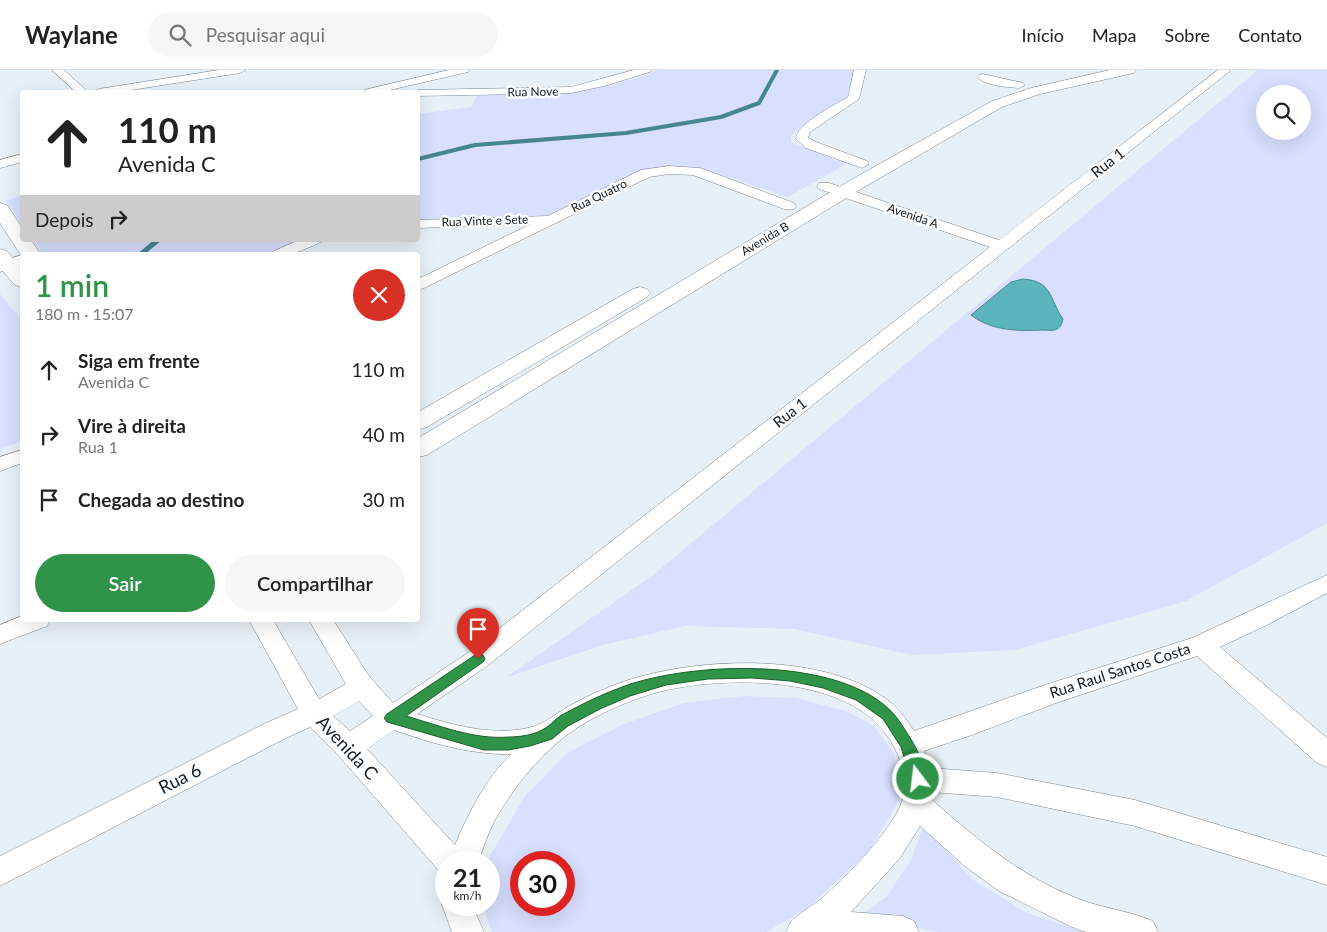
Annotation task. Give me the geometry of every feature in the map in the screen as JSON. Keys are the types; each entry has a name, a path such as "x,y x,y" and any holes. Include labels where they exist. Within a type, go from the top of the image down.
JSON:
{"street":[{"path":"58,70 80,90"},
{"path":"112,90 240,70"},
{"path":"378,90 464,70"},
{"name":"Rua Nove","path":"420,92 571,90 600,84 646,70"},
{"path":"860,70 853,99 806,129 802,134 802,139 811,145 862,164"},
{"name":"Avenida B","path":"676,272 789,206 840,185 862,164 969,99 983,80 1019,85 1095,70"},
{"name":"Avenida B","path":"420,447 840,185 996,104 1036,91 1129,70"},
{"name":"Rua 1","path":"348,747 478,659 1225,70"},
{"path":"430,79 426,87 439,93"},
{"path":"0,164 20,159"},
{"name":"Rua Quatro","path":"420,284 646,173 669,170 695,171 789,206"},
{"name":"Avenida A","path":"840,185 1008,242"},
{"path":"0,209 20,239"},
{"name":"Rua Vinte e Sete","path":"420,224 552,219"},
{"path":"496,220 510,240"},
{"path":"283,252 309,242"},
{"path":"7,262 20,278"},
{"path":"420,421 659,282"},
{"path":"0,464 20,457"},
{"name":"Rua Raul Santos Costa","path":"907,745 963,727 1045,696 1201,645 1256,620 1327,583"},
{"path":"0,635 33,622"},
{"name":"Avenida C","path":"262,622 314,714 348,747 441,851"},
{"path":"322,622 361,688 392,718 484,743 516,743 547,734"},
{"path":"1201,645 1327,756"},
{"path":"466,851 487,804 509,772 547,734 563,722 627,691 666,680 699,675 752,673 790,676 815,681 861,696 888,715 907,745 918,773 916,791 889,849 848,894 805,930"},
{"name":"Rua 6","path":"0,872 99,820 314,714 361,688"},
{"path":"916,791 997,785 1135,813 1327,871"},
{"path":"916,791 976,857 1010,882 1083,916 1142,932"},
{"path":"461,916 468,932"},
{"path":"805,930 866,928 903,932"}],"shaded area":[{"path":"658,70 853,70 847,97 807,123 791,136 791,142 846,164 788,197 699,168 631,176 551,215 420,221 420,114 471,107 477,95 582,90 643,76"},
{"path":"1258,70 1327,70 1327,523 1186,601 1014,650 912,655 794,629 685,626 603,645 507,677 653,575"},
{"path":"20,196 20,222 6,201"},
{"path":"34,242 293,242 270,252 41,252"},
{"path":"1023,279 1040,283 1049,292 1063,319 1061,325 1056,330 1005,329 987,324 971,315 1011,282"},
{"path":"0,294 20,319 20,442 0,449"},
{"path":"743,696 796,698 846,711 874,726 894,754 899,800 869,852 805,910 766,932 492,932 487,916 500,916 500,851 493,851 525,796 567,753 624,724 684,703"},
{"path":"924,824 972,879 1027,913 1084,932 939,932 860,916 886,897 911,860"}],"waterway":[{"path":"420,159 475,145 626,133 721,117 759,103 777,70"},
{"path":"144,252 156,242"}],"route":[{"path":"478,659 392,718 484,743 508,744 530,740 547,734 563,722 595,705 627,691 666,680 708,674 752,673 790,676 823,683 861,696 888,715 907,745 918,773 918,779"}]}
